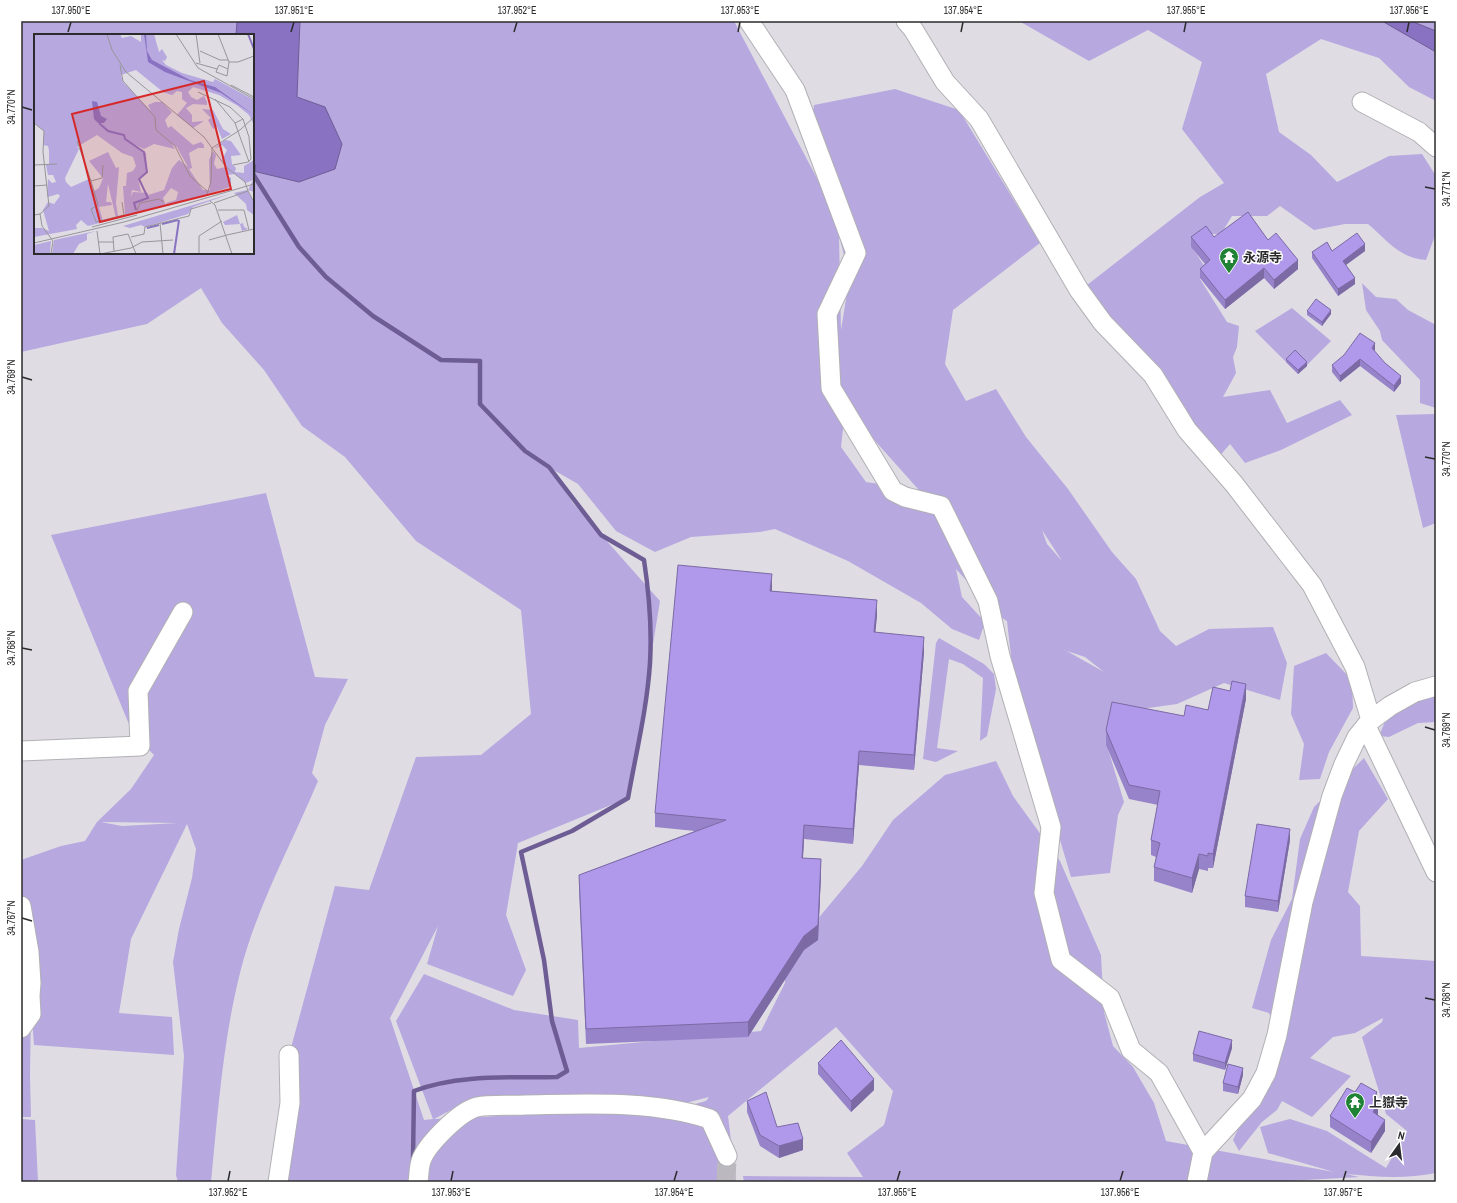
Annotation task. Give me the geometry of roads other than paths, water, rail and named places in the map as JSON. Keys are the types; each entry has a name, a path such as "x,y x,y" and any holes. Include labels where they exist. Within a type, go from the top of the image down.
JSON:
{"street":[{"path":"749,21 795,90 856,253 826,314 831,388 893,491 905,497 941,506 988,601 1000,656 1051,827 1044,893 1061,960 1110,998 1132,1050 1159,1073 1203,1152"},
{"path":"906,21 913,29 945,82 979,119 1079,290 1103,323 1153,375 1186,430 1234,484 1312,585 1355,667 1368,723 1436,872"},
{"path":"1362,102 1419,132 1436,147"},
{"path":"21,751 140,746 138,692 183,612"},
{"path":"1197,1182 1203,1152 1252,1099 1266,1073 1277,1035 1303,902 1332,796 1356,737 1368,723 1414,692 1436,686"},
{"path":"21,906 29,952 31,983 31,1014 21,1028"},
{"path":"278,1182 290,1103 289,1055"},
{"path":"418,1182 421,1160 434,1141 445,1127 476,1107 577,1104 636,1106 686,1111 710,1119 727,1156"}],"waterway":[{"path":"254,176 299,247 326,277 373,316 441,360 480,361 480,404 525,451 549,467 601,535 644,560 650,611 651,637 649,680 628,798 572,831 521,852 544,960 552,1021 567,1071 557,1077 467,1079 414,1091 413,1159"}],"tunnel":[{"path":"726,1182 727,1156"}],"place":[{"name":"永源寺","path":"1229,274"},
{"name":"上嶽寺","path":"1355,1119"}]}
